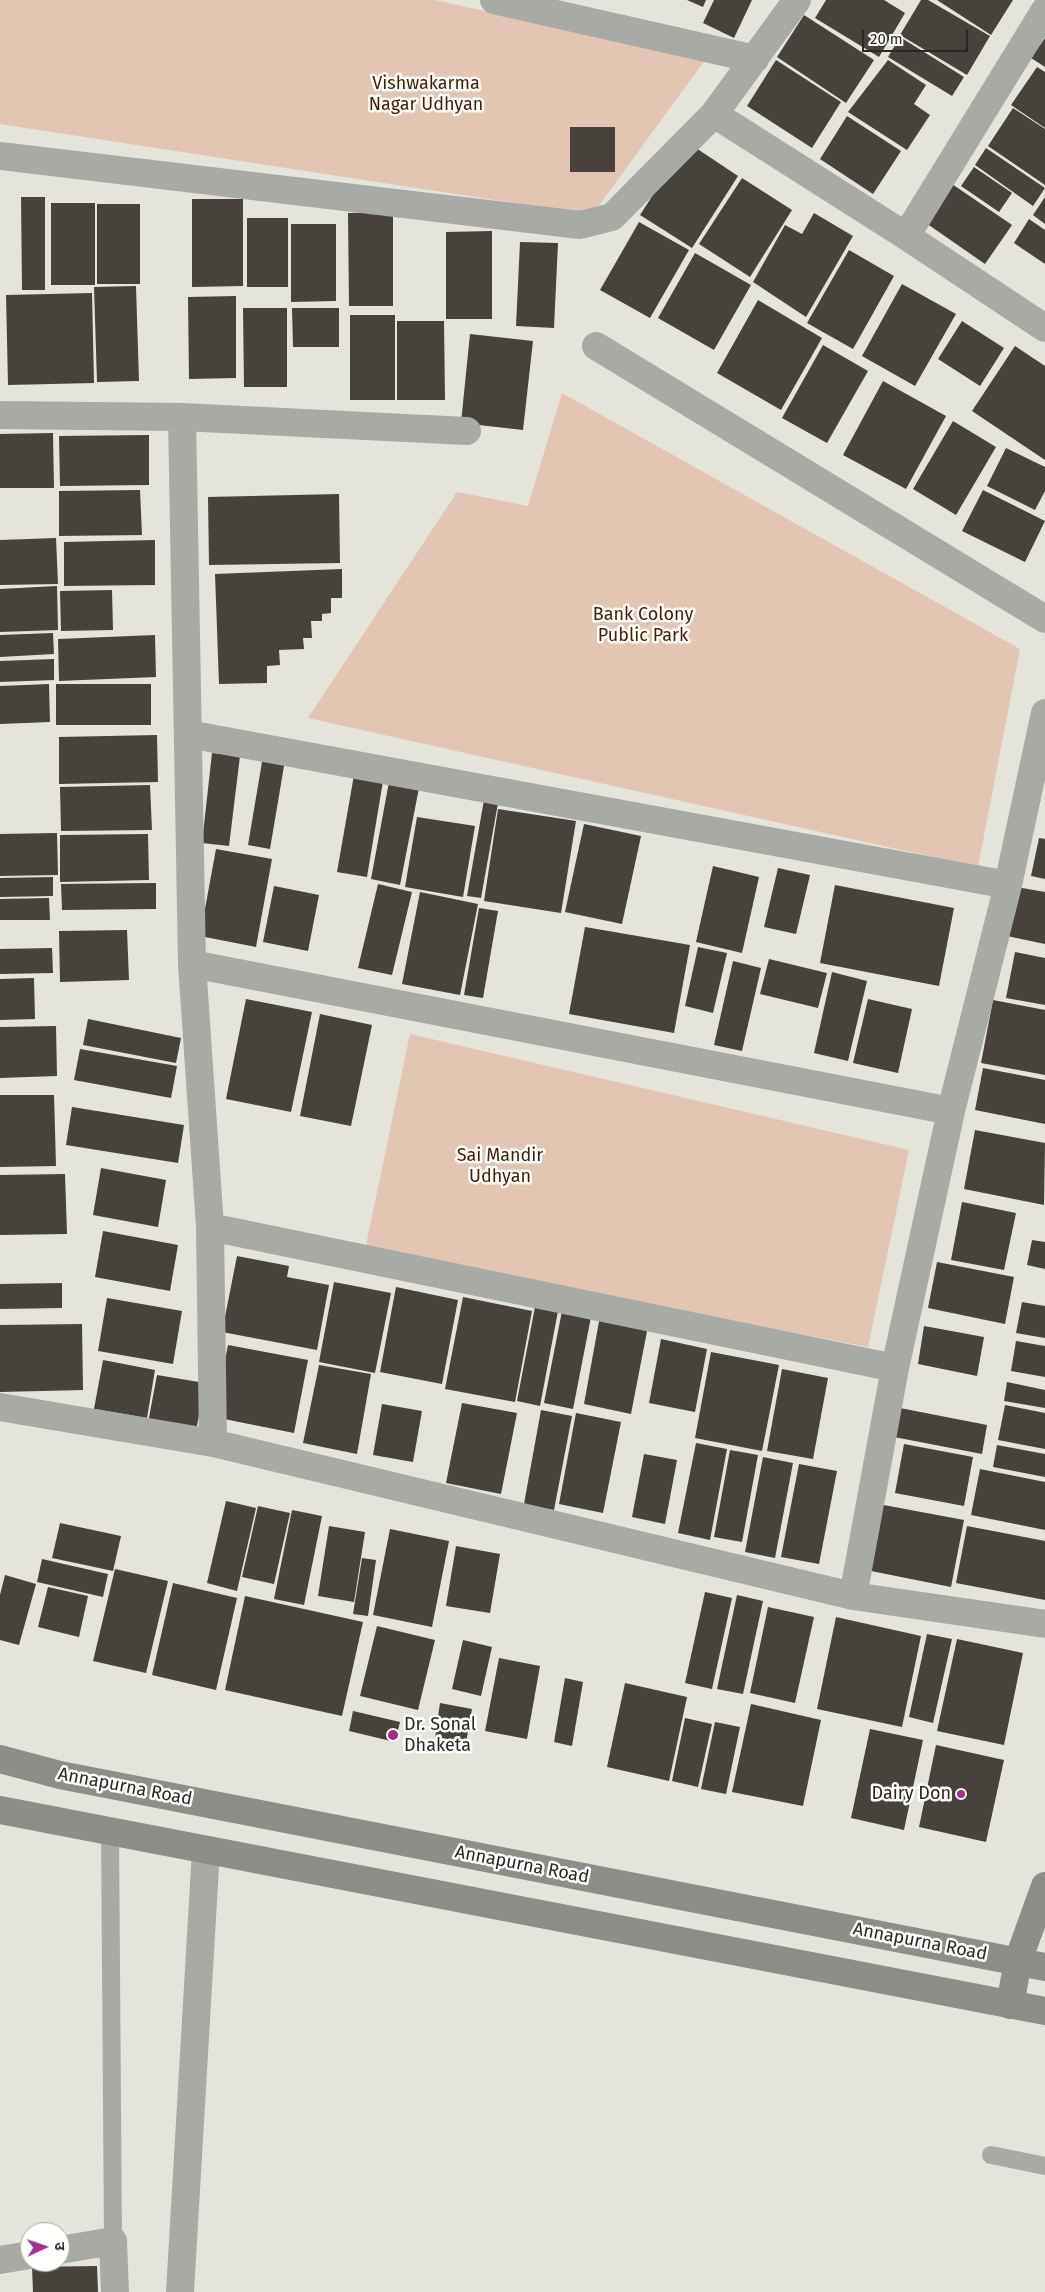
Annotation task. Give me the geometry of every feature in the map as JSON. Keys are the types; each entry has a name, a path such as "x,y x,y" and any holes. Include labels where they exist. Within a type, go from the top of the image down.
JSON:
{"main road":[{"name":"Annapurna Road","path":"0,1759 60,1775 1045,1967"},
{"path":"0,1810 1045,2011"},
{"path":"1010,2005 1018,1961 1045,1886"}],"street":[{"path":"494,0 755,60"},
{"path":"0,156 580,225 612,217 714,114 797,0"},
{"path":"906,236 1045,10"},
{"path":"714,114 906,236 1045,328"},
{"path":"596,346 1045,619"},
{"path":"0,415 182,417 468,432"},
{"path":"182,417 192,964 210,1227 213,1443"},
{"path":"853,1596 895,1368 950,1111 1008,885 1045,713"},
{"path":"188,734 1008,885"},
{"path":"192,964 950,1111"},
{"path":"210,1227 895,1368"},
{"path":"0,1407 213,1443 853,1596 1045,1624"},
{"path":"180,2292 206,1850"},
{"path":"70,2248 113,2241 115,2292"},
{"path":"0,2260 20,2257"}],"lane":[{"path":"110,1831 113,2241"},
{"path":"991,2155 1045,2166"}],"green space":[{"name":"Vishwakarma Nagar Udhyan","path":"0,0 435,0 705,60 592,215 0,124"},
{"name":"Bank Colony Public Park","path":"562,393 1020,649 978,867 308,718 457,492 528,506"},
{"name":"Sai Mandir Udhyan","path":"410,1034 909,1150 868,1347 365,1250"}],"building":[{"path":"687,0 706,0 703,7"},
{"path":"714,0 752,0 734,38 703,23"},
{"path":"826,0 884,0 905,13 879,57 815,18"},
{"path":"921,0 928,0 990,36 967,75 900,35"},
{"path":"937,0 1013,0 991,35"},
{"path":"804,15 874,60 846,103 777,57"},
{"path":"900,37 964,77 952,96 888,57"},
{"path":"1045,38 1045,67 1031,58"},
{"path":"776,60 841,102 812,148 747,106"},
{"path":"888,60 926,85 914,104 930,115 907,150 848,112"},
{"path":"1037,67 1045,72 1045,128 1011,105"},
{"path":"1013,108 1045,129 1045,185 988,146"},
{"path":"847,116 901,151 873,194 820,159"},
{"path":"570,127 615,127 615,172 570,172"},
{"path":"687,142 738,176 692,248 640,215"},
{"path":"986,148 1045,188 1033,206 975,165"},
{"path":"974,167 1012,193 999,212 961,186"},
{"path":"742,178 792,210 750,277 699,244"},
{"path":"949,182 1012,225 985,264 923,221"},
{"path":"21,197 45,197 45,290 22,290"},
{"path":"1045,197 1045,224 1033,215"},
{"path":"192,199 243,199 243,286 192,287"},
{"path":"51,203 95,203 95,285 51,285"},
{"path":"97,204 140,204 140,284 97,284"},
{"path":"393,212 393,306 349,306 348,213"},
{"path":"814,213 853,236 806,317 753,282 785,225 802,234"},
{"path":"247,218 288,218 288,287 247,287"},
{"path":"1029,219 1045,230 1045,264 1014,243"},
{"path":"639,222 689,250 650,318 600,290"},
{"path":"291,224 336,224 336,301 291,302"},
{"path":"492,231 492,319 446,319 446,232"},
{"path":"520,242 558,243 554,328 516,326"},
{"path":"849,250 894,276 853,349 807,323"},
{"path":"695,253 751,285 714,350 658,318"},
{"path":"902,284 956,314 915,386 862,356"},
{"path":"136,286 139,381 97,382 94,287"},
{"path":"92,293 94,383 8,385 6,295"},
{"path":"236,296 236,378 189,379 188,297"},
{"path":"758,300 822,338 781,410 717,373"},
{"path":"243,308 287,308 287,387 244,387"},
{"path":"292,308 339,308 339,347 293,347"},
{"path":"350,315 395,315 395,400 350,400"},
{"path":"397,321 444,321 445,400 397,400"},
{"path":"962,321 1004,348 980,386 938,359"},
{"path":"470,334 533,341 523,430 461,423"},
{"path":"823,345 868,371 827,443 782,418"},
{"path":"1015,346 1045,366 1045,460 972,411"},
{"path":"883,381 946,416 906,489 843,455"},
{"path":"953,421 996,447 956,515 913,489"},
{"path":"53,433 54,488 0,488 0,434"},
{"path":"149,435 149,485 60,486 59,436"},
{"path":"1006,448 1045,467 1045,491 1035,510 987,486"},
{"path":"140,490 142,535 59,536 59,491"},
{"path":"983,490 1045,521 1025,562 962,531"},
{"path":"339,494 340,563 209,565 208,497"},
{"path":"56,538 58,584 0,585 0,540"},
{"path":"155,540 155,585 64,586 64,542"},
{"path":"342,569 342,598 331,598 331,613 322,614 322,621 311,621 312,638 303,638 304,649 279,650 280,665 267,666 267,683 219,684 215,574"},
{"path":"57,586 58,630 0,632 0,589"},
{"path":"112,590 113,630 61,631 60,591"},
{"path":"53,633 54,654 0,657 0,635"},
{"path":"155,635 156,677 59,681 58,639"},
{"path":"54,659 54,680 0,682 0,661"},
{"path":"49,684 50,722 0,724 0,686"},
{"path":"56,684 151,684 151,725 56,725"},
{"path":"157,735 158,782 59,784 59,737"},
{"path":"212,753 240,756 229,846 202,843"},
{"path":"263,756 285,760 270,849 248,845"},
{"path":"354,775 383,781 367,877 337,872"},
{"path":"389,782 419,788 400,885 371,879"},
{"path":"150,785 152,830 61,831 60,787"},
{"path":"484,800 498,803 481,898 467,896"},
{"path":"498,809 576,821 561,913 484,901"},
{"path":"417,817 475,826 463,897 405,887"},
{"path":"584,824 641,836 622,924 565,912"},
{"path":"57,833 58,875 0,876 0,834"},
{"path":"148,834 149,880 60,882 60,835"},
{"path":"1039,838 1045,839 1045,879 1031,876"},
{"path":"216,849 272,859 256,947 200,936"},
{"path":"713,866 759,877 742,953 696,942"},
{"path":"778,868 810,875 796,934 764,927"},
{"path":"53,877 53,896 0,897 0,878"},
{"path":"156,883 156,909 62,910 61,884"},
{"path":"378,884 412,892 392,975 358,968"},
{"path":"835,885 954,908 939,986 820,963"},
{"path":"274,886 319,895 308,951 263,942"},
{"path":"1016,887 1045,892 1045,944 1007,936"},
{"path":"420,892 478,904 460,995 402,984"},
{"path":"49,898 50,920 0,920 0,899"},
{"path":"479,908 498,911 483,998 464,995"},
{"path":"585,927 690,945 674,1033 569,1014"},
{"path":"127,930 129,980 60,982 59,931"},
{"path":"698,947 727,953 713,1013 685,1006"},
{"path":"52,948 53,973 0,974 0,949"},
{"path":"1015,952 1045,958 1045,1005 1006,998"},
{"path":"769,959 827,973 818,1008 760,994"},
{"path":"733,961 761,968 742,1051 714,1045"},
{"path":"832,972 867,981 848,1061 814,1053"},
{"path":"34,978 35,1019 0,1020 0,979"},
{"path":"246,999 312,1012 291,1112 226,1099"},
{"path":"868,999 912,1009 898,1073 853,1063"},
{"path":"993,1000 1045,1010 1045,1075 981,1063"},
{"path":"320,1014 372,1025 351,1126 300,1116"},
{"path":"88,1019 181,1038 176,1063 83,1045"},
{"path":"56,1026 57,1076 0,1078 0,1027"},
{"path":"80,1049 177,1066 171,1098 74,1080"},
{"path":"983,1068 1045,1080 1045,1124 975,1110"},
{"path":"0,1095 54,1095 56,1166 0,1167"},
{"path":"72,1107 184,1125 178,1163 66,1145"},
{"path":"975,1130 1045,1143 1044,1205 964,1189"},
{"path":"101,1168 166,1180 158,1227 93,1215"},
{"path":"65,1174 67,1234 0,1235 0,1175"},
{"path":"962,1202 1016,1213 1004,1270 951,1260"},
{"path":"103,1231 178,1245 170,1291 95,1277"},
{"path":"1032,1240 1045,1242 1045,1269 1027,1265"},
{"path":"237,1256 289,1266 287,1277 329,1285 317,1350 222,1332"},
{"path":"937,1262 1014,1277 1005,1324 928,1308"},
{"path":"334,1282 391,1293 375,1373 319,1362"},
{"path":"62,1283 62,1308 0,1309 0,1284"},
{"path":"396,1287 458,1300 442,1384 380,1372"},
{"path":"463,1297 532,1311 515,1402 445,1389"},
{"path":"107,1298 182,1311 173,1364 98,1351"},
{"path":"1022,1302 1045,1306 1045,1338 1016,1333"},
{"path":"535,1307 558,1311 540,1406 517,1401"},
{"path":"562,1311 591,1317 573,1409 544,1403"},
{"path":"600,1316 648,1326 631,1414 584,1404"},
{"path":"82,1324 83,1390 0,1392 0,1325"},
{"path":"924,1326 984,1337 977,1376 918,1364"},
{"path":"661,1339 707,1349 695,1412 649,1403"},
{"path":"1016,1341 1045,1346 1045,1377 1011,1371"},
{"path":"228,1345 308,1360 294,1433 214,1417"},
{"path":"711,1352 779,1365 762,1451 695,1438"},
{"path":"103,1360 155,1370 147,1418 94,1409"},
{"path":"319,1365 371,1374 357,1454 303,1443"},
{"path":"782,1369 828,1378 813,1459 767,1451"},
{"path":"157,1375 205,1383 196,1431 148,1423"},
{"path":"1007,1382 1045,1390 1045,1408 1004,1401"},
{"path":"462,1403 517,1413 501,1494 446,1483"},
{"path":"382,1404 422,1411 413,1462 373,1455"},
{"path":"1005,1405 1045,1413 1045,1449 998,1440"},
{"path":"900,1408 987,1425 982,1454 894,1437"},
{"path":"541,1410 572,1416 554,1510 524,1504"},
{"path":"576,1413 621,1422 603,1513 559,1504"},
{"path":"696,1443 727,1449 710,1540 678,1533"},
{"path":"904,1444 973,1457 964,1506 895,1493"},
{"path":"997,1445 1045,1454 1045,1477 993,1467"},
{"path":"730,1450 758,1455 742,1542 714,1537"},
{"path":"644,1454 677,1460 665,1524 632,1517"},
{"path":"763,1457 793,1463 775,1558 745,1552"},
{"path":"799,1464 837,1471 819,1564 781,1557"},
{"path":"980,1469 1045,1482 1045,1530 971,1515"},
{"path":"226,1501 256,1508 237,1591 207,1583"},
{"path":"873,1503 964,1520 951,1587 861,1569"},
{"path":"258,1506 290,1513 274,1584 242,1577"},
{"path":"292,1510 322,1516 304,1605 274,1599"},
{"path":"60,1523 121,1536 113,1571 52,1558"},
{"path":"329,1526 365,1532 354,1602 318,1596"},
{"path":"967,1526 1045,1541 1045,1600 956,1583"},
{"path":"390,1529 449,1541 432,1627 373,1615"},
{"path":"456,1546 500,1554 490,1613 446,1606"},
{"path":"362,1558 376,1560 368,1616 353,1614"},
{"path":"42,1559 108,1574 103,1597 37,1582"},
{"path":"115,1569 168,1581 146,1673 93,1661"},
{"path":"5,1575 36,1584 19,1645 0,1640 0,1595"},
{"path":"173,1583 237,1598 216,1690 152,1675"},
{"path":"48,1587 88,1596 79,1637 38,1627"},
{"path":"705,1592 732,1598 712,1689 685,1683"},
{"path":"737,1595 763,1601 743,1694 717,1689"},
{"path":"245,1596 363,1622 342,1716 225,1690"},
{"path":"768,1607 814,1617 795,1703 750,1693"},
{"path":"836,1617 921,1636 902,1727 817,1709"},
{"path":"377,1626 435,1640 418,1710 360,1696"},
{"path":"927,1634 952,1639 933,1723 909,1717"},
{"path":"957,1639 1023,1653 1004,1745 937,1731"},
{"path":"463,1640 492,1647 481,1696 452,1689"},
{"path":"499,1658 540,1666 527,1739 485,1731"},
{"path":"565,1678 583,1682 572,1746 554,1742"},
{"path":"625,1683 687,1697 669,1781 607,1767"},
{"path":"440,1703 472,1709 466,1743 435,1737"},
{"path":"751,1704 821,1720 803,1806 732,1792"},
{"path":"353,1711 400,1722 395,1742 349,1731"},
{"path":"685,1718 712,1724 698,1787 672,1781"},
{"path":"715,1722 740,1727 726,1794 701,1789"},
{"path":"870,1729 923,1740 904,1830 851,1818"},
{"name":"Dairy Don","path":"936,1745 1004,1760 986,1842 919,1827"},
{"path":"70,2266 97,2266 98,2292 33,2292 32,2272 70,2272"}],"place":[{"name":"Dr. Sonal Dhaketa","path":"393,1735"},
{"name":"Dairy Don","path":"961,1794"}]}
